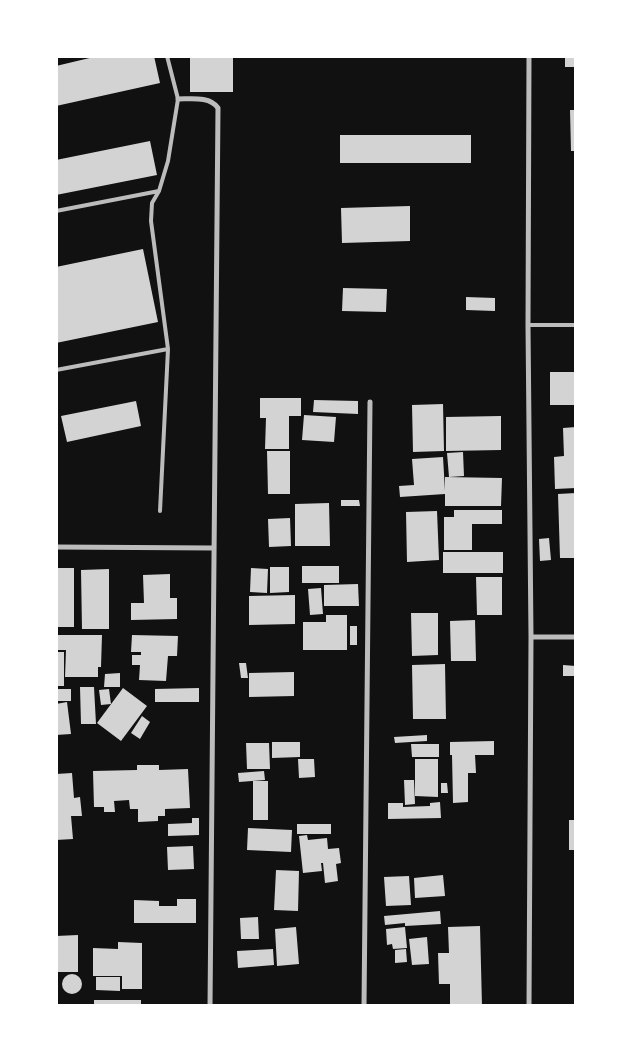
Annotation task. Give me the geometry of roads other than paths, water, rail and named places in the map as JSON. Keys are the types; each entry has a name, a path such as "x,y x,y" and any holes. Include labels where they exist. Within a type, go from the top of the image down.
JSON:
{"street":[{"path":"529,56 528,325 531,637 529,1006"},
{"path":"178,99 209,101 218,108 210,1006"},
{"path":"364,1006 370,402"},
{"path":"56,547 214,548"},
{"path":"531,637 576,638"}],"lane":[{"path":"160,511 168,350 150,221 152,203 168,161 178,99 168,56"},
{"path":"56,211 158,191"},
{"path":"528,325 576,326"},
{"path":"56,370 168,350"}]}
